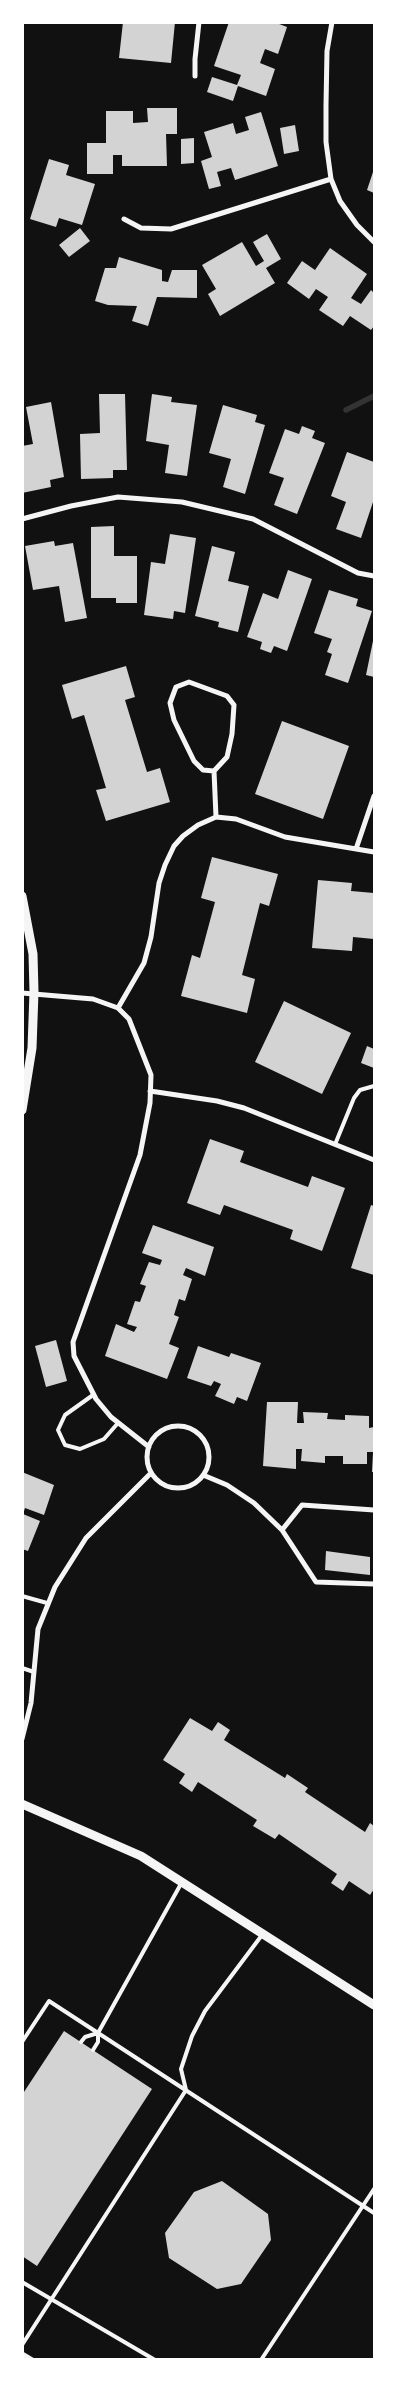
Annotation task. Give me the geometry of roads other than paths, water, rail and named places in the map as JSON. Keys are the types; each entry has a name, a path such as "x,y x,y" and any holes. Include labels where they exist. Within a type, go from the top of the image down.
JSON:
{"street":[{"path":"195,76 199,22"},
{"path":"332,22 327,50 326,105 326,142 331,180 340,201 357,225 374,242"},
{"path":"124,219 141,228 171,229 331,180"},
{"path":"22,519 71,506 118,497 182,502 253,519 358,573 374,576"},
{"path":"214,771 203,770 194,761 174,720 170,703 176,687 189,682 228,696 234,705 232,734 227,757 214,771 216,817"},
{"path":"356,849 374,796"},
{"path":"118,1008 132,988 144,963 151,937 159,883 174,846 183,836 198,825 216,817 236,819 285,836 374,852"},
{"path":"22,896 32,954 34,992 32,1048 22,1110"},
{"path":"22,992 93,999 118,1008 129,1019 151,1075 146,1128 140,1156 73,1342 74,1356 93,1395 118,1423 149,1447"},
{"path":"150,1091 217,1100 244,1108 336,1142 374,1160"},
{"path":"174,1426 194,1430 207,1446 208,1466 203,1475 187,1487 166,1486 151,1473 148,1464 149,1447 156,1435 164,1429 174,1426"},
{"path":"22,1738 31,1703 38,1629 66,1566 86,1538 123,1498 151,1473"},
{"path":"203,1475 227,1486 254,1503 282,1530 316,1582 374,1584"},
{"path":"282,1530 302,1506 374,1510"},
{"path":"22,1804 140,1856 374,2005"},
{"path":"22,2354 32,2360"}],"lane":[{"path":"336,1142 354,1098 360,1090 374,1086"},
{"path":"93,1395 64,1416 58,1430 65,1445 80,1450 104,1439 118,1423"},
{"path":"22,1596 48,1603"},
{"path":"22,1668 34,1672"},
{"path":"93,2050 98,2042 98,2033 182,1882"},
{"path":"22,2345 186,2090 181,2069 192,2036 204,2011 262,1934"},
{"path":"22,2042 49,2001 374,2213"},
{"path":"81,2042 84,2037 98,2033"},
{"path":"261,2360 374,2189"},
{"path":"22,2282 155,2360"}],"waterway":[{"path":"346,410 374,396"}]}
